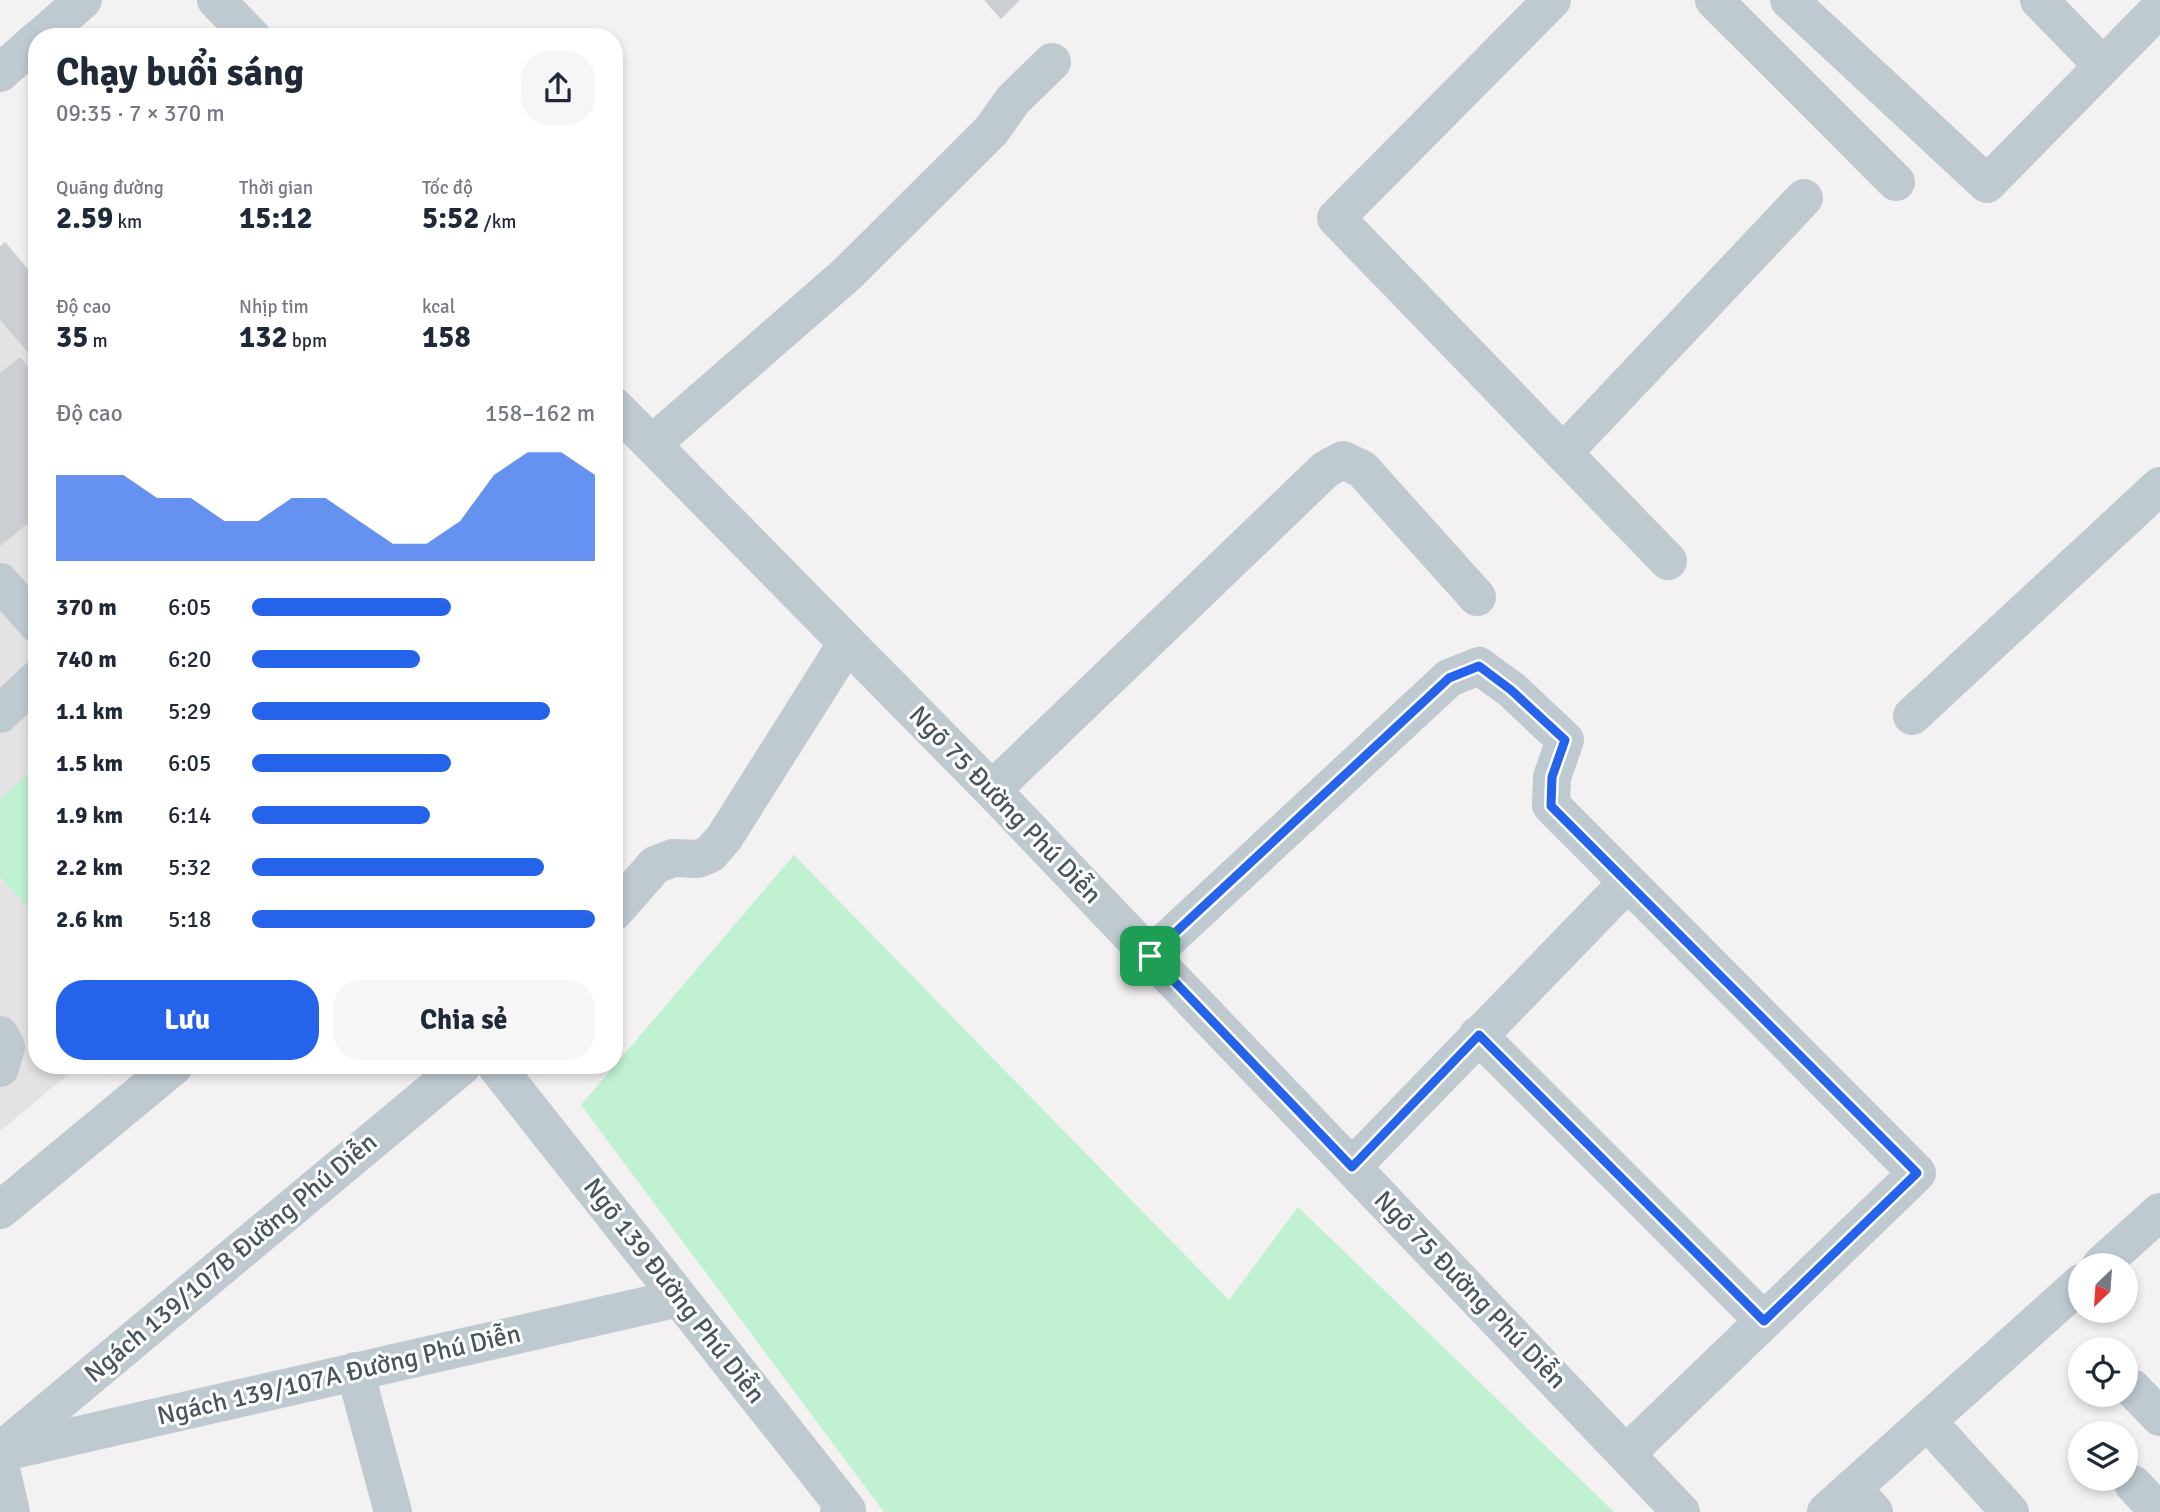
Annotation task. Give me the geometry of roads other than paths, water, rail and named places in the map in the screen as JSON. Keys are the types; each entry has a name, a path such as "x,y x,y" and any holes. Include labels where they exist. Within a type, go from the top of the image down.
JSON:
{"street":[{"path":"51,28 83,0"},
{"path":"216,0 243,28"},
{"path":"1552,0 1336,218 1668,561"},
{"path":"1714,0 1896,182"},
{"path":"1789,0 1987,184 2160,8"},
{"path":"2039,0 2103,66"},
{"path":"0,73 28,48"},
{"path":"652,444 847,274 991,131 1013,100 1052,62"},
{"path":"1563,453 1804,198"},
{"name":"Ngõ 75 Đường Phú Diễn","path":"623,415 992,790 1681,1512"},
{"path":"992,790 1326,469 1343,460 1362,469 1477,597"},
{"path":"1912,716 2160,486"},
{"path":"0,582 28,614"},
{"path":"623,902 655,865 673,858 698,859 710,854 717,846 847,643"},
{"path":"1150,956 1449,678 1479,666 1511,690 1565,740 1552,777 1551,806 1917,1173 1626,1454"},
{"path":"0,714 28,688"},
{"path":"1352,1167 1628,883"},
{"path":"0,1035 6,1047 0,1068"},
{"path":"1479,1035 1764,1321"},
{"path":"0,1210 164,1074"},
{"name":"Ngách 139/107B Đường Phú Diễn","path":"0,1452 452,1074"},
{"name":"Ngõ 139 Đường Phú Diễn","path":"502,1074 847,1510 839,1512"},
{"path":"2114,1253 2160,1212"},
{"path":"1851,1504 1927,1421 2068,1295"},
{"name":"Ngách 139/107A Đường Phú Diễn","path":"0,1452 679,1298"},
{"path":"355,1371 393,1512"},
{"path":"2138,1394 2160,1417"},
{"path":"1927,1421 2010,1512"},
{"path":"0,1465 11,1512"},
{"path":"2138,1489 2159,1512"}]}
